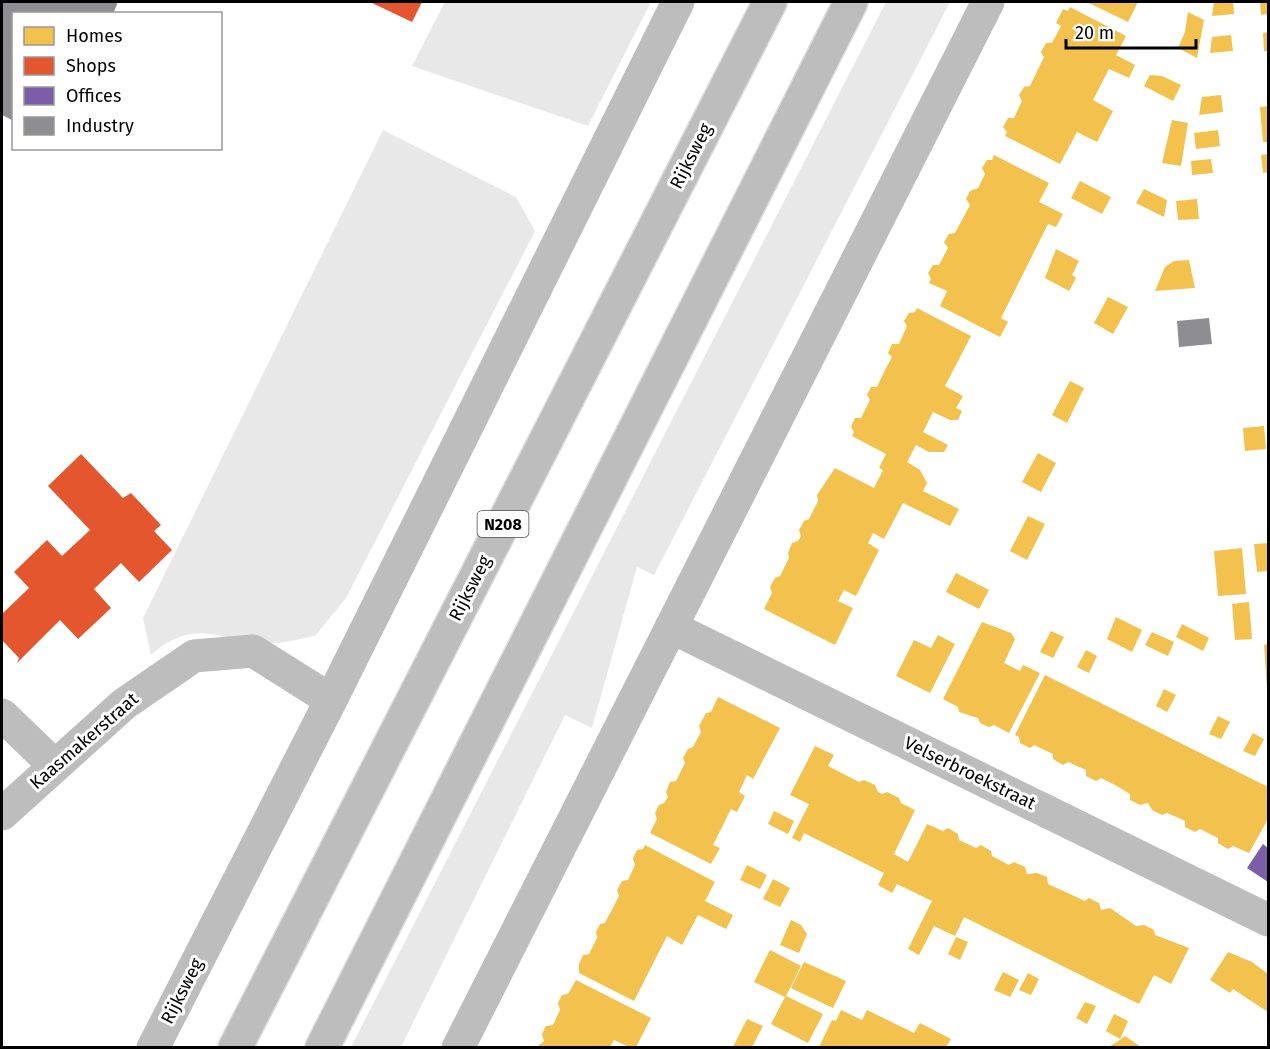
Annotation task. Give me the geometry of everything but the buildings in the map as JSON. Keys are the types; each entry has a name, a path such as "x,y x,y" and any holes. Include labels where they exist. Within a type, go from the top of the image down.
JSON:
{"street":[{"name":"Rijksweg","path":"153,1047 331,700 678,2"},
{"name":"Rijksweg","path":"236,1047 770,2"},
{"path":"322,1047 852,2"},
{"path":"458,1047 988,2"},
{"name":"Velserbroekstraat","path":"671,627 1269,920"},
{"name":"Kaasmakerstraat","path":"2,814 124,704 194,656 254,651 331,700"},
{"path":"2,715 55,766"}],"shaded area":[{"path":"445,2 651,2 588,126 412,66"},
{"path":"886,2 950,2 654,575 637,567 592,728 565,715 401,1047 351,1047"},
{"path":"383,130 516,197 535,231 346,598 315,636 269,643 195,633 167,643 151,655 143,618"}]}
